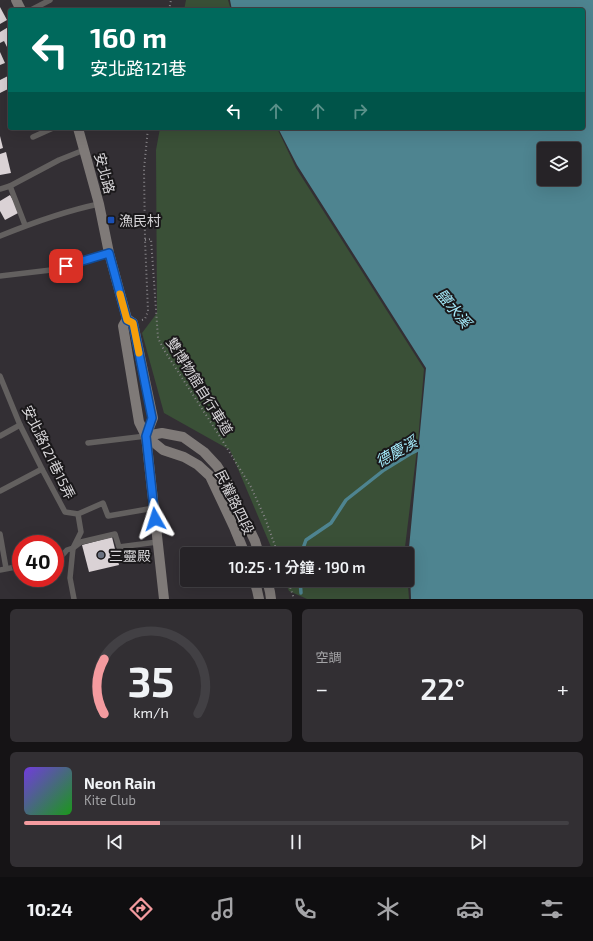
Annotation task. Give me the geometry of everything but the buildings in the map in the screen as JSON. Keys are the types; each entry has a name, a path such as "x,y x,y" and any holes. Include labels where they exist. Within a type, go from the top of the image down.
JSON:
{"street":[{"name":"安北路","path":"79,130 99,204 109,253 130,321 152,418 146,436 164,599"},
{"name":"民權路四段","path":"146,436 162,433 183,437 204,452 217,466 228,482 257,547"},
{"name":"民權路四段","path":"146,436 163,450 184,456 198,465 210,476 234,527 241,547"},
{"path":"256,587 259,599"},
{"path":"268,587 271,599"}],"lane":[{"path":"35,8 50,0"},
{"path":"34,137 49,130"},
{"path":"0,189 10,186 59,160 84,150"},
{"path":"10,186 25,225"},
{"path":"0,236 25,225 79,208 99,204"},
{"path":"0,276 51,270 109,253"},
{"name":"安北路121巷15弄","path":"0,376 20,425 64,512 78,514 81,532 73,548 70,578 74,599"},
{"path":"0,436 20,425"},
{"path":"88,443 146,436"},
{"path":"0,491 42,469"},
{"path":"78,514 103,504 108,516 154,508"},
{"path":"0,534 6,568"},
{"path":"64,554 81,542 115,534 119,548 157,542"},
{"path":"0,570 12,567"}],"path":[{"name":"雙博物館自行車道","path":"148,130 144,169 145,240 151,239 158,338 164,350 251,487 265,518 275,547"},
{"path":"130,321 145,319 148,311 145,240"},
{"path":"290,587 294,599"}],"green space":[{"path":"186,0 228,0 230,8 184,8"},
{"path":"160,130 278,130 296,168 424,369 418,441 405,547 271,547 230,450 164,413 142,333 157,313 156,150"},
{"path":"287,587 408,587 409,599 307,599 289,591"}],"water":[{"name":"鹽水溪","path":"230,0 593,0 593,599 411,599 411,587 414,587 414,547 409,547 426,368 297,165 279,130 585,130 585,8 232,8"}],"waterway":[{"name":"德慶溪","path":"304,547 306,540 331,523 346,500 384,470 422,448"},
{"name":"德慶溪","path":"301,587 301,593"}],"slow traffic":[{"path":"120,294 127,320 133,323 139,353"}],"place":[{"name":"漁民村","path":"111,220"},
{"name":"三靈殿","path":"101,555"}],"route":[{"path":"66,266 109,253 127,320 133,323 152,418 146,436 155,519"}]}
